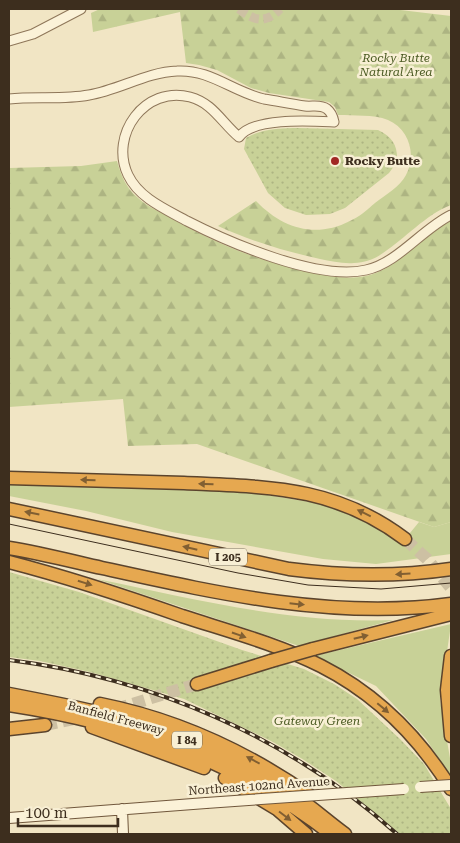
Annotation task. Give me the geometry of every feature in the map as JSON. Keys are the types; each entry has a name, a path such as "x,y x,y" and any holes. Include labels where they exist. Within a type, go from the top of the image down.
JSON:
{"highway":[{"path":"9,478 236,486 304,493 335,501 364,512 405,539"},
{"name":"I 205","path":"9,509 289,569 367,575 412,574 451,569"},
{"path":"9,548 210,590 288,603 336,608 391,610 418,609 451,604"},
{"path":"9,562 72,579 270,645 320,666 351,684 394,718 427,754 451,789"},
{"path":"197,684 314,649 451,614"},
{"path":"451,656 447,690 451,736"},
{"path":"9,689 38,691 112,706 147,716 202,736 264,766 309,795"},
{"name":"Banfield Freeway","path":"9,694 110,714 196,743 291,794 346,834"},
{"name":"Banfield Freeway","path":"9,705 67,715 153,738 217,764 261,786 331,834"},
{"path":"67,715 104,733 172,755 220,775 270,805 306,834"},
{"path":"9,729 45,725"}],"main road":[{"name":"Northeast 102nd Avenue","path":"9,818 451,785"},
{"path":"122,809 124,834"}],"street":[{"path":"9,41 33,34 81,9"},
{"path":"9,99 87,96 157,74 182,70 204,74 244,93 310,107 320,112 322,116 321,122"},
{"path":"310,107 317,105 325,108 331,112 334,122 292,122 256,127 244,132 239,137 217,113 200,101 184,96 163,97 145,106 132,119 124,138 123,161 136,189 175,214 219,237 251,250 283,260 323,269 352,272 374,268 451,215"}],"green space":[{"name":"Rocky Butte Natural Area","path":"100,9 392,9 451,16 451,205 424,221 380,255 358,263 337,262 294,253 255,241 218,226 256,201 277,218 300,228 324,229 350,221 392,190 406,175 411,159 411,151 406,136 395,124 382,118 338,115 335,107 329,102 269,93 251,88 217,70 186,63 180,12 93,32 91,13"},
{"path":"298,128 378,130 391,139 397,151 397,162 389,173 345,208 330,214 306,215 285,208 268,193 244,149 246,138 252,135 271,130"},
{"path":"117,161 122,176 130,190 147,205 200,234 235,250 291,268 324,275 352,278 378,272 400,259 440,227 451,221 451,522 434,527 197,444 128,446 123,399 9,407 9,168 81,166"},
{"path":"9,483 255,493 346,508 401,544 419,522 434,527 451,522 451,554 376,564 323,559 172,532 86,511 9,496"},
{"name":"Gateway Green","path":"9,572 79,592 242,650 304,669 334,684 357,699 424,764 451,809 451,834 400,834 336,781 304,760 273,742 184,699 90,672 40,661 9,657"},
{"path":"97,579 207,602 281,614 318,618 393,620 299,646"},
{"path":"451,624 440,700 451,764 451,773 449,774 426,739 376,686 314,656"}],"tunnel":[{"path":"239,9 250,16 260,19 270,17 280,9"},
{"path":"405,539 427,559 451,588"},
{"path":"116,709 197,684"},
{"path":"45,725 79,718"}],"tram line":[{"path":"9,524 238,573 308,585 381,589 451,583"}],"railway":[{"path":"9,660 115,681 166,697 216,717 264,741 311,768 355,799 397,834"}],"place":[{"name":"Rocky Butte","path":"335,161"}]}
